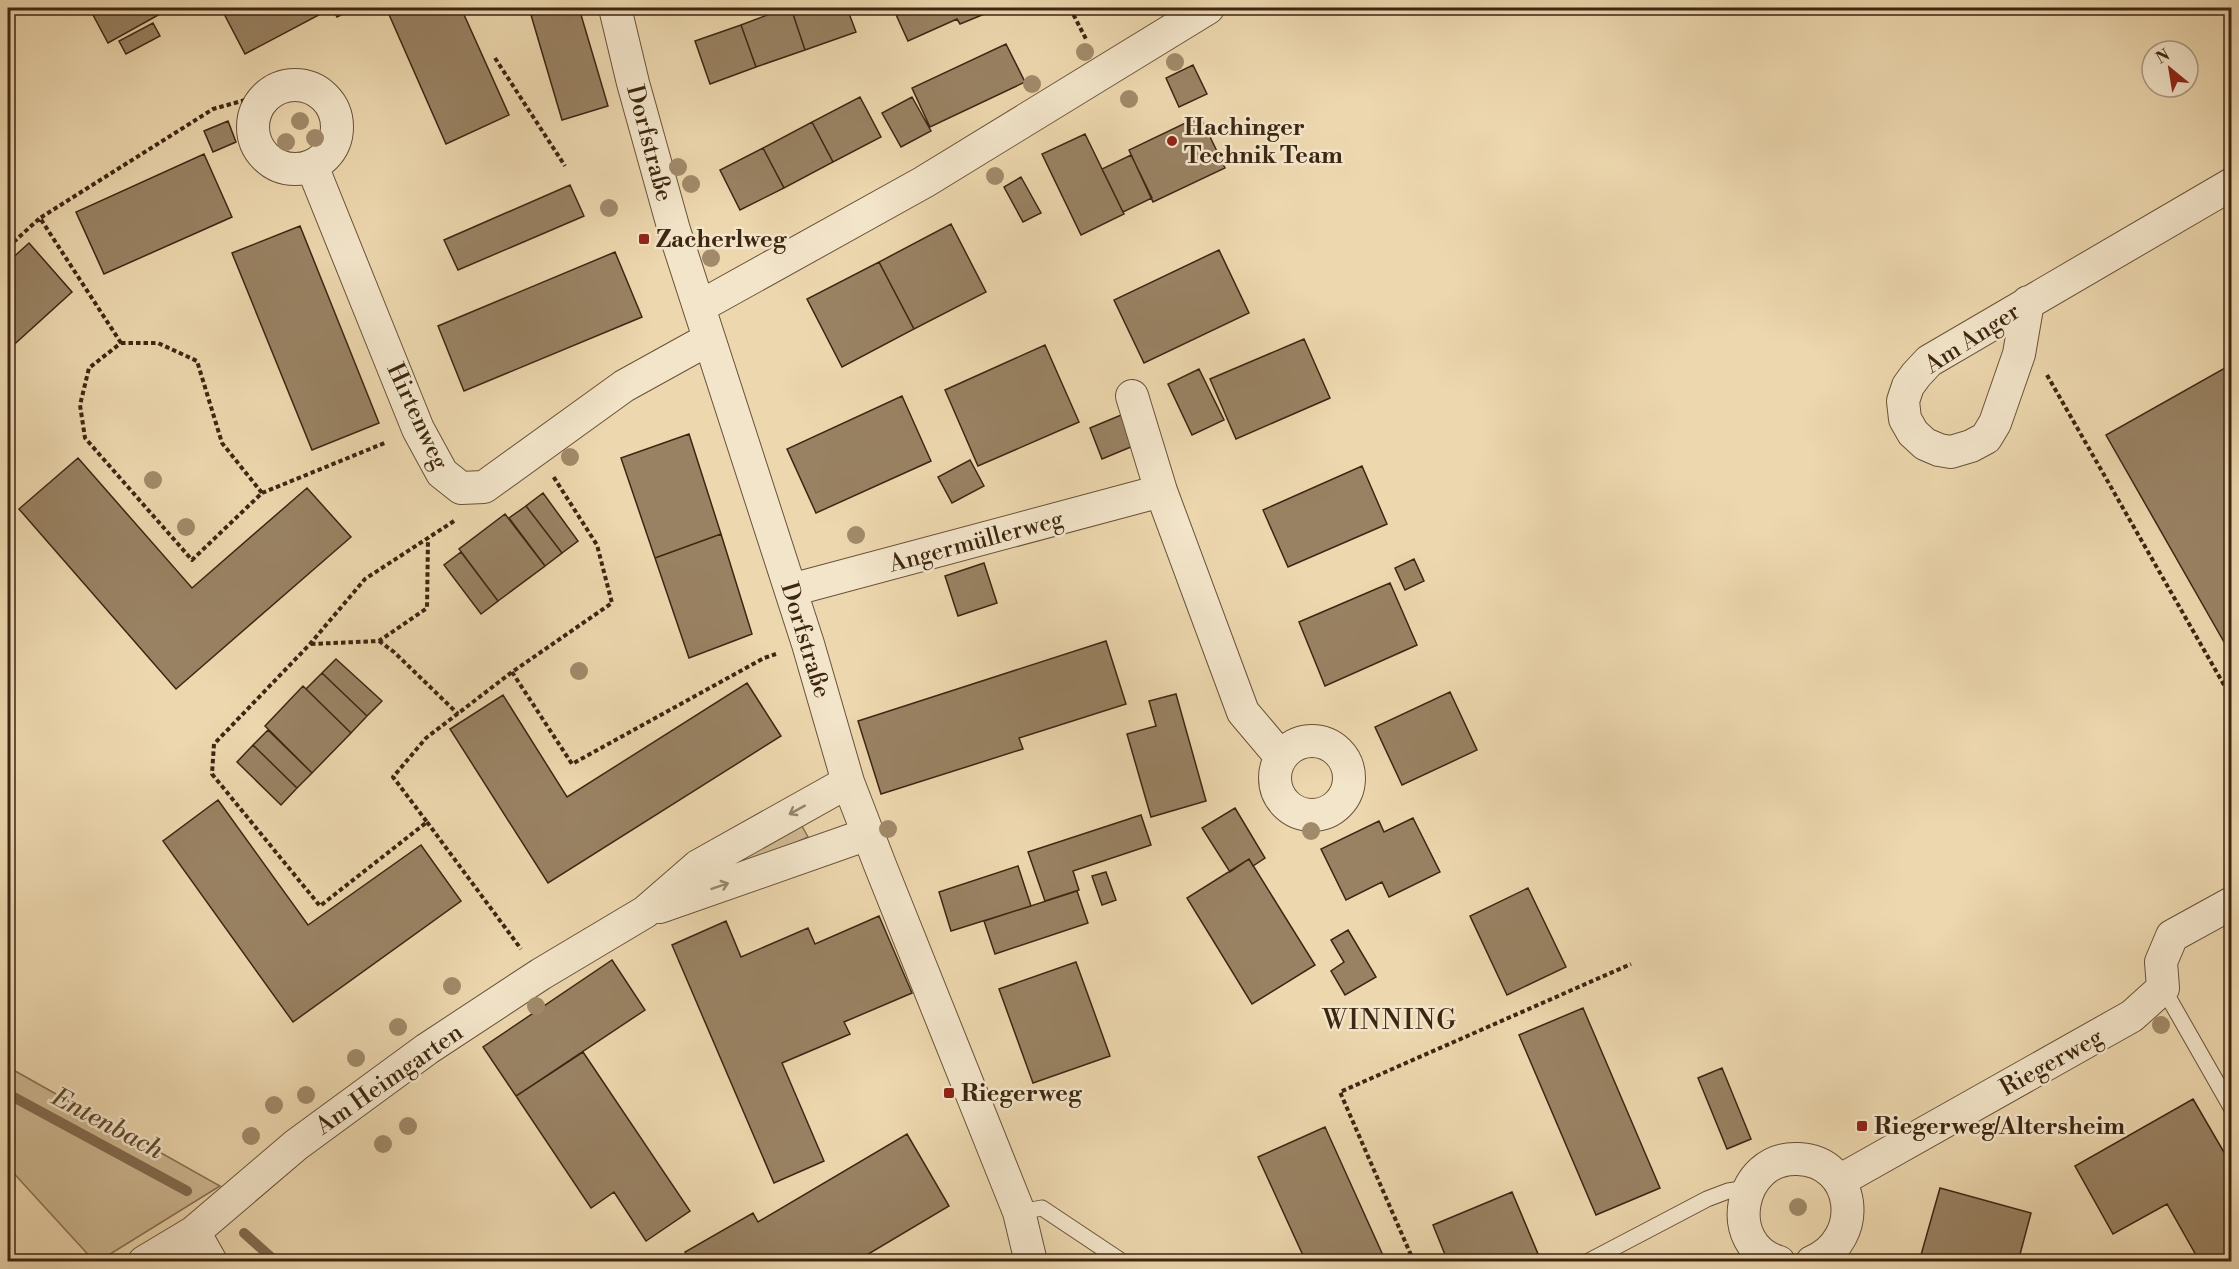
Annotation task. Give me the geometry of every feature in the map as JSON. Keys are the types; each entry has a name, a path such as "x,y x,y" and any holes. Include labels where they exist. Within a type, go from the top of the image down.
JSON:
{"street":[{"name":"Dorfstraße","path":"615,8 664,195 791,590 848,782 1019,1212 1031,1262"},
{"path":"699,307 924,182 1209,8"},
{"path":"301,85 314,89 325,97 333,108 337,121 334,141 324,158 312,166 298,169 284,168 271,162 261,152 255,139 253,125 256,111 264,99 287,86 301,85"},
{"name":"Hirtenweg","path":"312,166 418,429 441,473 461,488 484,487 624,386 709,339"},
{"name":"Am Anger","path":"2028,302 2019,354 1995,423 1986,438 1951,453 1925,444 1913,433 1905,419 1904,401 1908,386 1929,361 2028,302 2232,184"},
{"path":"1132,396 1161,491 1242,712 1281,757"},
{"name":"Angermüllerweg","path":"791,590 1161,491"},
{"name":"Am Heimgarten","path":"144,1262 194,1232 296,1145 427,1049 541,974 645,912 698,866 848,782"},
{"name":"Am Heimgarten","path":"645,912 868,834"},
{"path":"2163,988 2162,962 2172,936 2232,903"},
{"name":"Riegerweg","path":"1839,1181 2132,1016 2163,988"},
{"path":"1779,1262 1760,1251 1749,1237 1744,1222 1743,1204 1748,1188 1768,1167 1782,1161 1798,1159 1814,1162 1828,1170 1839,1181 1846,1196 1848,1213 1845,1230 1837,1245 1824,1257 1812,1262"},
{"path":"194,1232 211,1262"}],"lane":[{"path":"2163,988 2232,1109"},
{"path":"1587,1262 1707,1199 1728,1191 1748,1188"},
{"path":"1019,1212 1042,1208 1123,1262"}],"path":[{"path":"495,58 565,166"},
{"path":"8,247 40,218 213,109 249,99 264,99"},
{"path":"40,218 121,343"},
{"path":"262,493 222,443 196,361 158,343 121,343 89,368 80,405 86,438 192,560 262,493 418,429"},
{"path":"2045,372 2232,699"},
{"path":"511,936 393,777 426,738 512,672 612,603 597,545 550,471"},
{"path":"427,822 320,906 212,774 214,744 310,644 365,579 458,518"},
{"path":"310,644 379,641 427,609 428,537"},
{"path":"379,641 394,651 458,714"},
{"path":"512,672 572,764 764,658"},
{"path":"1414,1262 1340,1092 1631,964"}],"shaded area":[{"path":"798,819 808,837 701,886 695,878"},
{"path":"8,1067 220,1186 99,1261 94,1261 8,1167"}],"building":[{"path":"101,8 169,9 108,43 92,13"},
{"path":"227,8 330,9 245,54 222,10"},
{"path":"332,8 355,8 337,17"},
{"path":"393,8 461,8 509,115 446,144 387,10"},
{"path":"556,8 579,8 608,106 562,120 531,15"},
{"path":"791,8 805,50 756,67 741,25"},
{"path":"791,8 847,8 856,32 805,50"},
{"path":"893,8 999,8 960,24 957,19 908,41"},
{"path":"153,23 160,36 126,54 119,41"},
{"path":"741,25 756,67 710,84 695,41"},
{"path":"1006,44 1025,82 930,127 912,88"},
{"path":"1193,65 1207,94 1179,107 1166,78"},
{"path":"860,97 881,137 833,162 812,122"},
{"path":"912,97 931,131 901,147 882,113"},
{"path":"1200,116 1225,168 1153,202 1129,150"},
{"path":"228,121 236,142 213,152 204,131"},
{"path":"812,122 833,162 784,188 763,148"},
{"path":"1085,134 1124,214 1081,235 1042,154"},
{"path":"763,148 784,188 740,210 720,170"},
{"path":"204,154 232,217 104,274 76,212"},
{"path":"1131,155 1152,198 1123,212 1102,169"},
{"path":"1021,177 1041,213 1023,222 1004,187"},
{"path":"570,185 584,216 458,270 444,240"},
{"path":"951,224 986,292 914,329 879,262"},
{"path":"300,226 379,423 312,450 232,253"},
{"path":"29,243 72,292 8,350 8,262"},
{"path":"1219,250 1249,313 1144,363 1114,300"},
{"path":"615,252 642,317 464,391 438,326"},
{"path":"879,262 914,329 842,367 807,299"},
{"path":"1304,339 1330,398 1236,439 1210,379"},
{"path":"1045,345 1079,422 978,466 945,390"},
{"path":"2232,364 2232,656 2106,435"},
{"path":"1199,369 1224,420 1192,435 1168,384"},
{"path":"902,396 931,461 816,513 787,449"},
{"path":"1126,413 1138,444 1102,459 1090,428"},
{"path":"689,434 721,534 655,558 621,458"},
{"path":"78,458 192,588 307,488 351,537 176,689 19,509"},
{"path":"970,460 984,486 952,503 938,477"},
{"path":"1362,466 1387,524 1288,567 1263,510"},
{"path":"543,493 578,541 562,553 526,506"},
{"path":"526,506 562,553 545,566 509,518"},
{"path":"505,514 545,566 498,601 459,549"},
{"path":"721,534 752,634 689,658 655,558"},
{"path":"461,552 498,601 481,614 444,565"},
{"path":"1414,559 1424,581 1405,590 1395,568"},
{"path":"984,563 997,603 958,616 945,576"},
{"path":"1390,583 1417,645 1325,686 1299,622"},
{"path":"1106,641 1126,704 1019,738 1023,749 881,794 858,721"},
{"path":"336,659 382,701 367,716 322,673"},
{"path":"322,673 367,716 351,733 306,689"},
{"path":"747,683 781,736 548,883 450,729 503,695 567,797"},
{"path":"303,686 351,733 312,773 265,726"},
{"path":"1450,692 1477,750 1402,785 1375,727"},
{"path":"1176,694 1206,801 1151,817 1127,734 1156,726 1149,701"},
{"path":"268,730 312,773 297,788 253,745"},
{"path":"253,745 297,788 281,805 237,762"},
{"path":"218,800 308,925 421,845 461,901 293,1022 163,841"},
{"path":"1235,808 1265,858 1253,866 1249,859 1230,872 1202,828"},
{"path":"1141,815 1151,845 1073,871 1079,890 1045,901 1028,852"},
{"path":"1413,818 1440,872 1389,897 1382,882 1346,900 1321,849 1379,821 1384,832"},
{"path":"1249,859 1315,965 1252,1004 1187,898"},
{"path":"1018,866 1031,906 951,931 939,892"},
{"path":"1106,872 1116,900 1102,905 1092,876"},
{"path":"1528,888 1566,967 1507,995 1470,916"},
{"path":"1077,891 1088,923 995,954 984,921"},
{"path":"879,916 912,993 844,1022 850,1034 782,1063 824,1161 774,1183 672,945 726,921 741,957 808,928 815,944"},
{"path":"1348,930 1376,977 1345,995 1331,971 1344,962 1331,940"},
{"path":"612,960 645,1010 516,1096 483,1047"},
{"path":"1076,962 1110,1056 1033,1083 999,989"},
{"path":"2232,964 2232,980 2225,968"},
{"path":"1583,1008 1660,1188 1596,1215 1519,1035"},
{"path":"583,1052 690,1211 646,1241 614,1192 591,1208 516,1096"},
{"path":"1722,1068 1751,1139 1727,1149 1698,1078"},
{"path":"2193,1099 2232,1166 2232,1262 2200,1262 2167,1204 2113,1234 2075,1166"},
{"path":"1325,1127 1386,1262 1306,1262 1258,1157"},
{"path":"907,1134 949,1206 855,1262 690,1262 685,1252 753,1213 758,1222"},
{"path":"1940,1188 2031,1213 2018,1262 1919,1262"},
{"path":"1512,1192 1541,1261 1448,1262 1433,1225"}],"waterway":[{"name":"Entenbach","path":"8,1094 187,1191"},
{"name":"Entenbach","path":"244,1233 272,1258 273,1262"}],"place":[{"name":"Hachinger Technik Team","path":"1172,141"},
{"name":"Zacherlweg","path":"644,239"},
{"name":"Riegerweg","path":"949,1093"},
{"name":"Riegerweg/Altersheim","path":"1862,1126"}],"district":[{"name":"WINNING","path":"1390,1020"}]}
